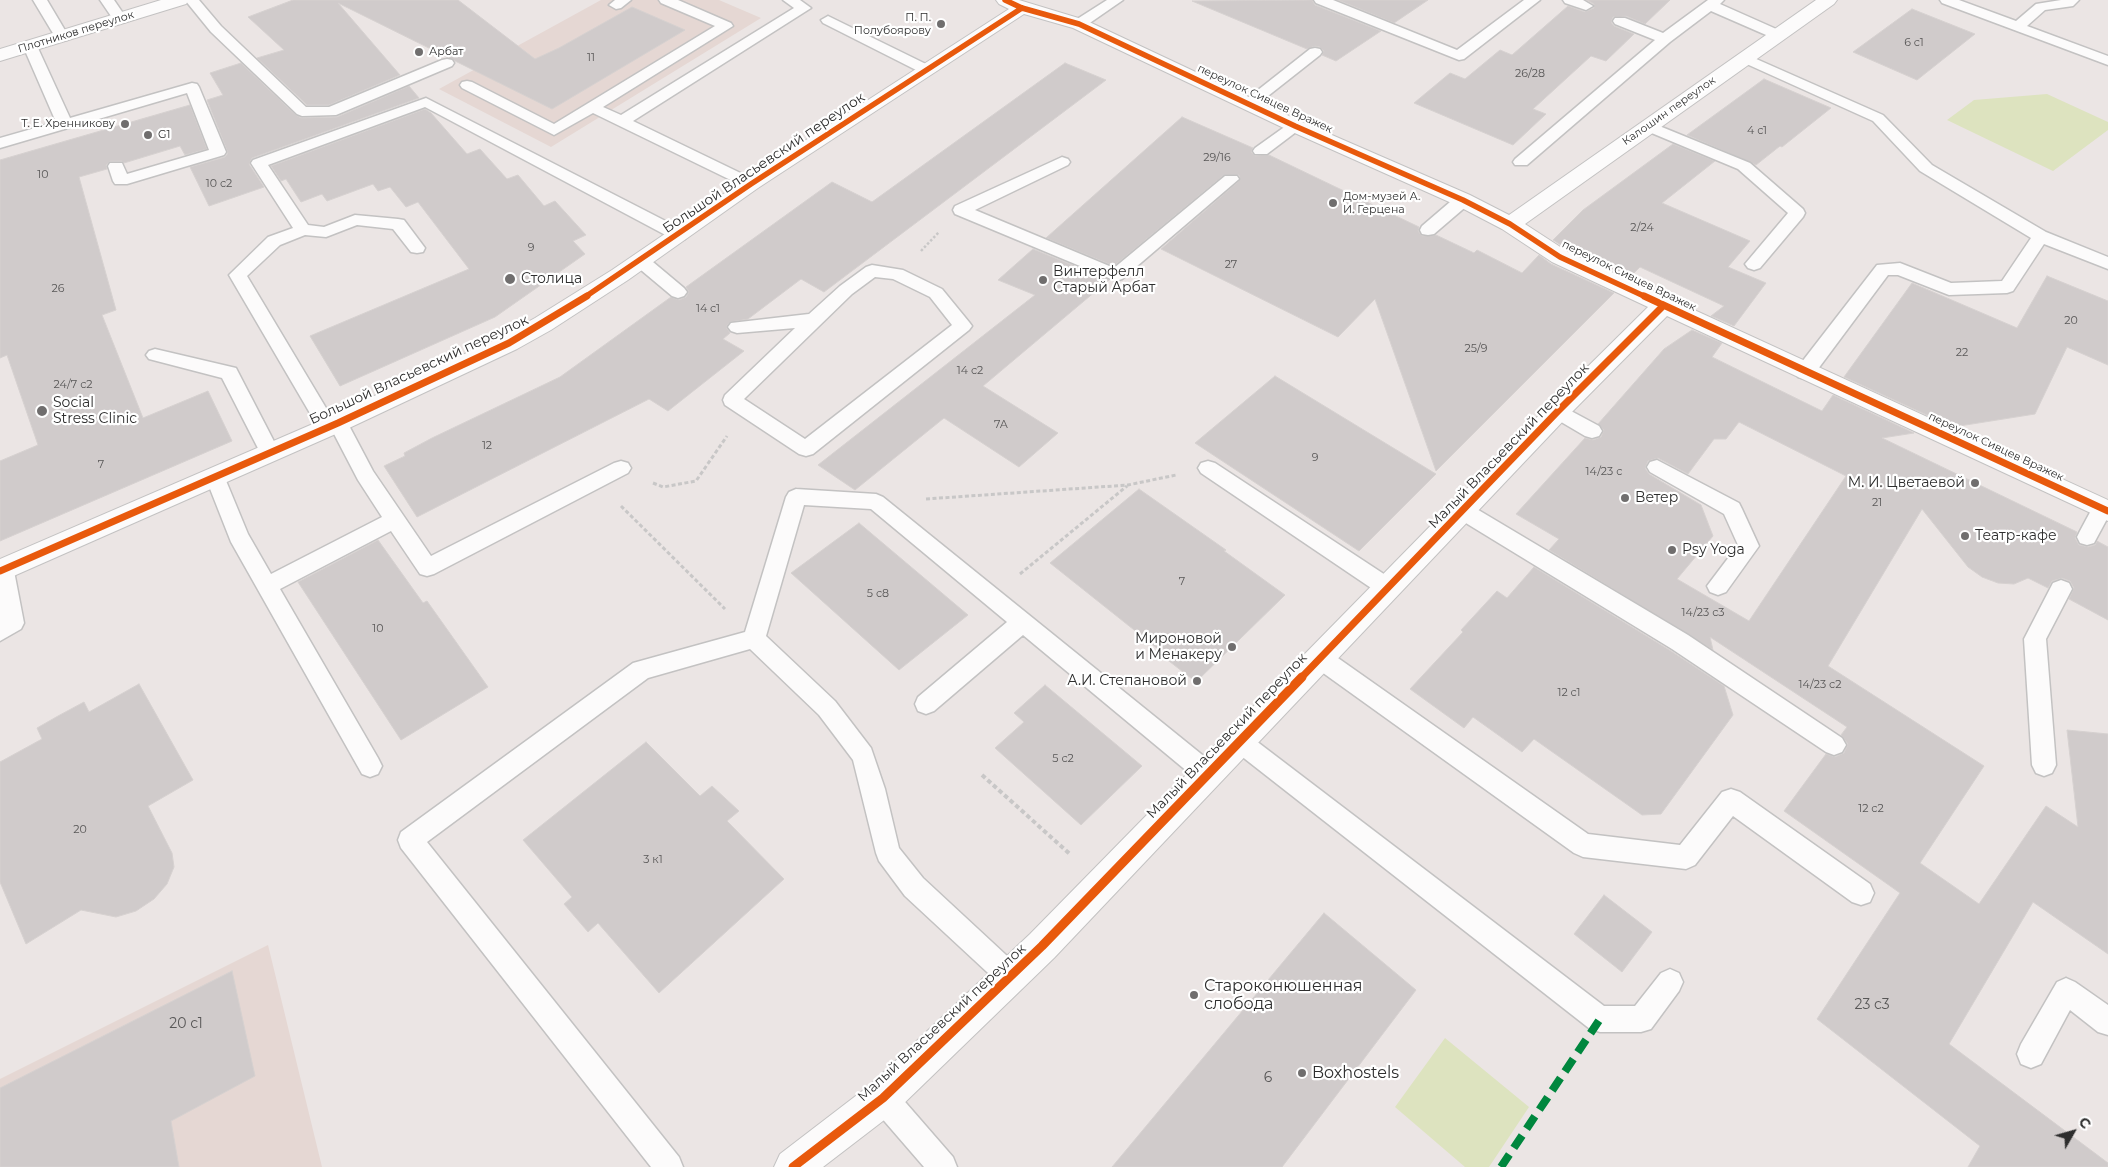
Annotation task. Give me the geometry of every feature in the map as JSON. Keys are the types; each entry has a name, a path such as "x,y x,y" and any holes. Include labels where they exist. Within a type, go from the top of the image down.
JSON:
{"street":[{"name":"Плотников переулок","path":"0,55 180,0"},
{"name":"Калошин переулок","path":"1510,224 1828,0"},
{"name":"переулок Сивцев Вражек","path":"1013,4 1079,24 1295,126 1463,200 1510,224 1560,257 2105,510"},
{"name":"Большой Власьевский переулок","path":"1,571 333,425 509,344 641,261 751,184 928,70 1013,4"},
{"name":"Малый Власьевский переулок","path":"792,1167 883,1098 1010,976 1558,411 1664,306"}],"lane":[{"path":"40,0 62,37"},
{"path":"107,0 120,19"},
{"path":"192,0 216,29 302,112 331,112 447,63"},
{"path":"467,85 554,130 726,26 666,0"},
{"path":"622,121 804,8 790,0"},
{"path":"1079,24 1116,0"},
{"path":"1321,0 1459,56 1522,3"},
{"path":"1570,0 1586,6"},
{"path":"1947,0 2108,61"},
{"path":"2017,26 2041,7 2068,3 2072,0"},
{"path":"1521,162 1664,39 1713,3 1778,35"},
{"path":"1351,26 1363,17"},
{"path":"828,20 928,70"},
{"path":"1620,21 1664,39"},
{"path":"30,46 65,124"},
{"path":"1249,104 1315,52"},
{"path":"1745,58 1878,118 1926,168 2040,236 2108,263"},
{"path":"0,142 192,87 218,152 121,181 116,166"},
{"path":"303,230 259,163 426,102 679,234"},
{"path":"592,106 751,184"},
{"path":"99,114 105,130"},
{"path":"1261,151 1295,126"},
{"path":"1647,126 1744,166 1797,213 1754,264"},
{"path":"961,210 1062,162"},
{"path":"961,210 1116,275 1231,178"},
{"path":"1428,230 1463,200"},
{"path":"417,248 398,224 354,220 326,232 303,230 274,241 238,275 365,475 427,568 621,468"},
{"path":"1805,372 1883,269 1900,268 1949,289 2007,287 2040,236"},
{"path":"641,261 678,292"},
{"path":"872,271 897,274 936,293 963,326 806,449 732,400 846,290 872,271"},
{"path":"737,328 814,320"},
{"path":"155,355 229,373 270,453"},
{"path":"1558,411 1592,431"},
{"path":"1657,467 1732,509 1749,546 1718,586"},
{"path":"1208,468 1388,588"},
{"path":"215,476 238,536 370,766"},
{"path":"754,639 796,497 876,502 1208,774"},
{"path":"2087,537 2105,510"},
{"path":"1463,511 1680,642 1834,745"},
{"path":"267,586 395,520"},
{"path":"0,632 13,623 1,571"},
{"path":"2044,765 2035,639 2061,589"},
{"path":"926,704 1023,622"},
{"path":"754,639 827,708 863,755 888,853 914,887 1010,976"},
{"path":"669,1167 410,840 642,670 754,639"},
{"path":"1320,658 1583,845 1686,857 1731,800 1861,893"},
{"path":"1240,741 1600,1019 1641,1019 1670,982"},
{"path":"2031,1054 2066,991 2108,1022"},
{"path":"883,1098 944,1167"}],"path":[{"path":"897,274 961,210"},
{"path":"621,468 663,487 696,481 746,409"},
{"path":"876,502 1128,485 1208,468"},
{"path":"596,481 754,639"},
{"path":"992,597 1128,485"},
{"path":"982,775 1072,856"}],"shaded area":[{"path":"601,0 719,0 761,18 551,147 439,89"},
{"path":"268,945 322,1167 0,1167 0,1079"}],"green space":[{"path":"2047,94 2108,122 2108,130 2053,171 1947,120 1974,100"},
{"path":"1445,1038 1529,1107 1489,1167 1465,1167 1395,1107"}],"building":[{"path":"293,0 458,0 535,59 559,48 632,7 685,30 552,109 338,3 400,75 329,105 307,105 257,58 284,50 248,17"},
{"path":"1312,0 1315,5 1381,31 1336,61 1322,55 1324,51 1320,47 1315,46 1307,49 1192,1"},
{"path":"1338,0 1428,0 1394,23"},
{"path":"1587,0 1670,0 1645,24 1626,16 1613,17 1611,22 1614,26 1634,34 1606,61 1591,56 1533,109 1546,114 1513,145 1414,103 1450,73 1465,79 1500,50 1512,55 1568,6 1585,12 1594,8 1594,4"},
{"path":"1912,9 1975,34 1917,80 1853,52"},
{"path":"241,63 301,118 337,117 409,86 419,98 252,158 249,164 264,187 209,206 190,167 225,157 228,153 207,100 223,95 210,73"},
{"path":"1065,63 1106,80 824,292 801,279 748,319 730,322 726,327 730,333 723,339 744,351 668,411 649,399 417,517 384,466 405,456 404,453 432,438 560,377 671,297 679,300 686,297 689,292 686,287 832,182 872,202"},
{"path":"1764,79 1831,108 1756,165 1687,135"},
{"path":"190,105 207,149 185,155 180,146 124,163 122,161 110,161 106,165 107,169 79,177 116,310 102,315 143,418 208,391 232,441 0,541 0,461 38,445 7,355 0,358 0,160"},
{"path":"425,109 431,113 467,154 480,149 507,179 518,175 544,206 555,201 586,235 573,241 585,254 495,317 340,386 310,336 469,269 418,202 406,207 390,187 378,191 373,184 327,201 322,194 301,202 286,179 281,181 271,166"},
{"path":"1182,117 1253,148 1251,152 1255,156 1269,155 1419,227 1418,231 1422,236 1436,235 1474,253 1477,250 1522,273 1539,255 1551,264 1614,293 1436,471 1375,299 1338,337 1161,249 1240,180 1239,175 1224,175 1114,266 1046,238"},
{"path":"1673,144 1715,161 1662,203 1750,241 1728,267 1766,283 1734,326 1711,316 1724,306 1640,267 1629,278 1569,250 1553,240 1583,210"},
{"path":"1033,249 1109,280 983,386 1058,433 1019,467 944,418 855,490 818,465 1035,295 998,280"},
{"path":"2047,276 2108,301 2108,365 2067,347 2035,414 1953,427 1844,377 1912,283 2017,328"},
{"path":"1692,330 1722,343 1712,357 1822,411 1833,395 1914,433 1882,438 2077,532 2075,538 2079,545 2088,547 2095,545 2097,541 2108,547 2108,620 2069,599 2074,588 2070,581 2062,578 2052,581 2048,588 2028,578 2014,584 1998,583 1982,577 1968,567 1922,509 1828,666 1984,766 1920,863 1979,904 2046,806 2078,827 2067,730 2108,734 2108,954 2033,902 1949,1044 2108,1163 2108,1167 1968,1167 1980,1146 1817,1019 1900,893 1784,811 1826,754 1835,757 1844,753 1848,744 1841,735 1847,727 1710,637 1713,650 1549,550 1559,539 1516,514 1585,438 1593,440 1601,437 1604,430 1598,424 1664,349","holes":["1739,422 1846,476 1749,621 1677,579 1713,536 1701,505 1649,474 1645,468 1648,461 1658,458 1688,474 1714,439 1726,439"]},
{"path":"1275,376 1436,474 1359,551 1195,443"},
{"path":"1139,489 1226,550 1224,551 1285,595 1196,682 1156,651 1158,649 1050,563"},
{"path":"859,523 968,615 899,670 791,573"},
{"path":"378,540 423,603 427,601 488,687 401,740 298,582"},
{"path":"1534,567 1671,651 1724,686 1733,715 1661,814 1642,815 1534,739 1522,752 1473,717 1464,728 1410,689 1463,632 1461,630 1497,591 1507,598"},
{"path":"139,684 193,780 148,806 172,853 174,867 167,884 154,899 136,911 116,917 81,910 26,944 0,882 0,762 42,739 37,728 58,716 84,702 89,712"},
{"path":"1045,685 1142,766 1081,825 995,748 1024,722 1014,713"},
{"path":"646,742 700,796 712,786 739,811 727,821 784,879 659,993 598,923 588,932 564,904 572,897 523,840"},
{"path":"1604,895 1652,932 1622,972 1574,934"},
{"path":"1324,913 1416,990 1282,1167 1112,1167"},
{"path":"232,971 255,1076 171,1121 179,1167 0,1167 0,1088"}],"marked path":[{"path":"1501,1167 1600,1019"}],"cycle path":[{"path":"1005,0 1022,8 1079,24 1295,126 1463,200 1510,224 1560,257 2108,511"},
{"path":"0,571 338,423 509,343 543,324 620,275 751,184 1022,8"},
{"path":"793,1167 883,1098 1042,946 1558,411 1663,306"}],"place":[{"name":"П. П. Полубоярову","path":"941,24"},
{"name":"Арбат","path":"419,52"},
{"name":"Т. Е. Хренникову","path":"125,124"},
{"name":"G1","path":"148,135"},
{"name":"Дом-музей А. И. Герцена","path":"1333,203"},
{"name":"Столица","path":"510,279"},
{"name":"Винтерфелл Старый Арбат","path":"1043,280"},
{"name":"Social Stress Clinic","path":"42,411"},
{"name":"М. И. Цветаевой","path":"1975,483"},
{"name":"Ветер","path":"1625,498"},
{"name":"Театр-кафе","path":"1965,536"},
{"name":"Psy Yoga","path":"1672,550"},
{"name":"Мироновой и Менакеру","path":"1232,647"},
{"name":"А.И. Степановой","path":"1197,681"},
{"name":"Староконюшенная слобода","path":"1194,995"},
{"name":"Boxhostels","path":"1302,1073"}]}
